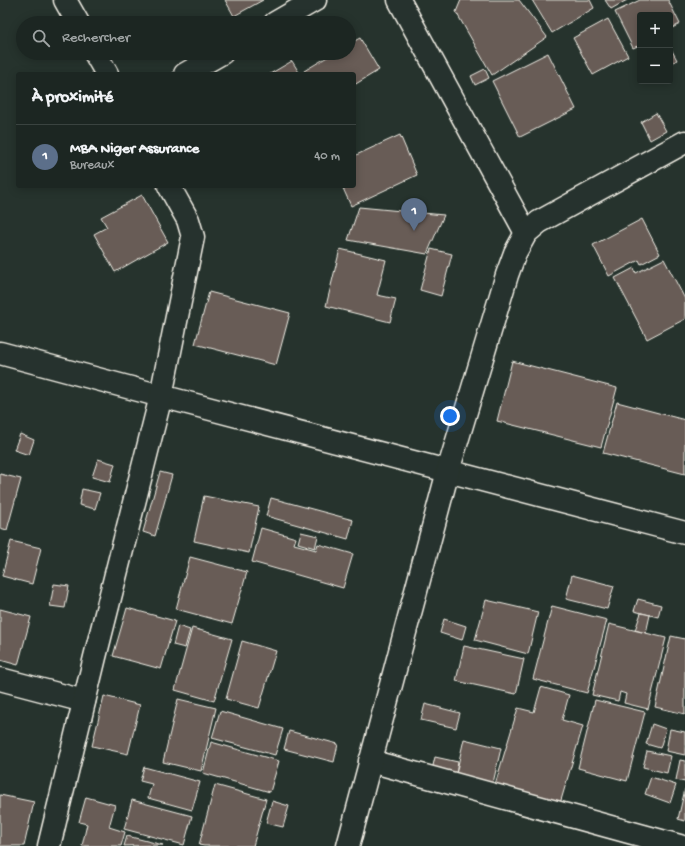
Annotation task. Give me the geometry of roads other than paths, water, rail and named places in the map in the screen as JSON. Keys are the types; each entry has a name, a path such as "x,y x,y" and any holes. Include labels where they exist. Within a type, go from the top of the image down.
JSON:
{"street":[{"path":"65,0 74,16"},
{"path":"287,16 315,0"},
{"path":"399,0 526,233"},
{"path":"99,60 106,72"},
{"path":"189,72 210,60"},
{"path":"348,846 448,470 507,275 515,254 526,233 539,222 685,142"},
{"path":"49,846 161,396 193,237 188,220 170,188"},
{"path":"0,353 685,533"},
{"path":"0,679 84,701"},
{"path":"370,761 680,846"}],"place":[{"name":"MBA Niger Assurance","path":"414,231"}]}
